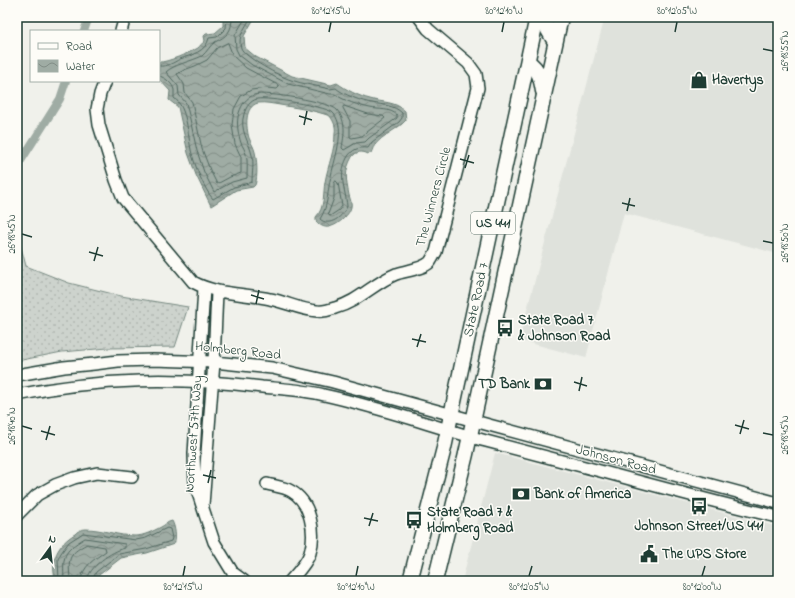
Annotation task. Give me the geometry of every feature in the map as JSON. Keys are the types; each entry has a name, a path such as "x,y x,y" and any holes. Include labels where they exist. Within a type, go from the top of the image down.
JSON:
{"main road":[{"name":"State Road 7","path":"410,581 448,429 537,17"},
{"path":"543,17 555,42"},
{"name":"State Road 7","path":"435,581 470,436 561,17"},
{"path":"528,62 537,70 544,96"}],"street":[{"path":"121,30 125,17"},
{"name":"The Winners Circle","path":"105,82 97,109 99,125 123,198 185,274 193,282 204,288 217,292 269,299 319,312 352,302 378,283 396,274 429,263 436,252 478,88 476,74 468,63 428,29 419,17"},
{"name":"Northwest 57th Way","path":"204,288 194,454 194,484 214,542 229,577 244,581"},
{"name":"Northwest 57th Way","path":"203,509 214,362 217,292"},
{"name":"Holmberg Road","path":"17,375 64,367 118,361 153,360 214,362 272,368 303,374 451,415"},
{"path":"17,395 72,385 100,382 157,380 240,384 323,394 448,429"},
{"name":"Johnson Road","path":"451,415 778,503"},
{"name":"Johnson Road","path":"448,429 778,517"},
{"path":"17,515 37,495 54,485 74,478 97,473 132,477"},
{"path":"267,484 291,491 300,499 308,513 313,534 310,554 299,572 290,581"},
{"path":"754,511 762,508 778,511"}],"shaded area":[{"path":"605,17 778,17 778,254 624,213 586,358 519,340"},
{"path":"17,232 26,266 69,283 121,296 188,307 175,347 108,348 62,352 17,361"},
{"path":"495,453 778,527 778,581 462,581"}],"water":[{"path":"223,17 255,17 244,36 245,48 256,57 292,76 331,85 337,83 357,94 370,99 397,105 405,111 406,120 381,138 373,147 371,153 368,154 360,152 352,157 349,162 346,176 351,207 346,216 335,225 325,227 321,226 316,221 316,217 322,205 325,182 334,145 335,128 333,120 330,116 305,109 261,103 253,105 248,113 247,123 249,138 255,150 257,173 255,185 253,187 236,190 211,206 196,175 188,153 178,107 169,100 170,91 160,80 160,62 173,59 198,48 205,41 204,36 206,34 215,33 223,26"},
{"path":"172,521 175,532 174,544 147,553 121,558 99,575 95,581 56,581 54,574 54,560 56,554 69,538 80,530 92,529 122,535 138,536 152,532"}],"waterway":[{"path":"84,30 89,17"},
{"path":"17,167 60,99 66,82"}],"place":[{"name":"Havertys","path":"699,80"},
{"name":"State Road 7 & Johnson Road","path":"505,328"},
{"name":"TD Bank","path":"543,384"},
{"name":"Bank of America","path":"521,494"},
{"name":"Johnson Street/US 441","path":"699,506"},
{"name":"State Road 7 & Holmberg Road","path":"414,520"},
{"name":"The UPS Store","path":"649,554"}]}
